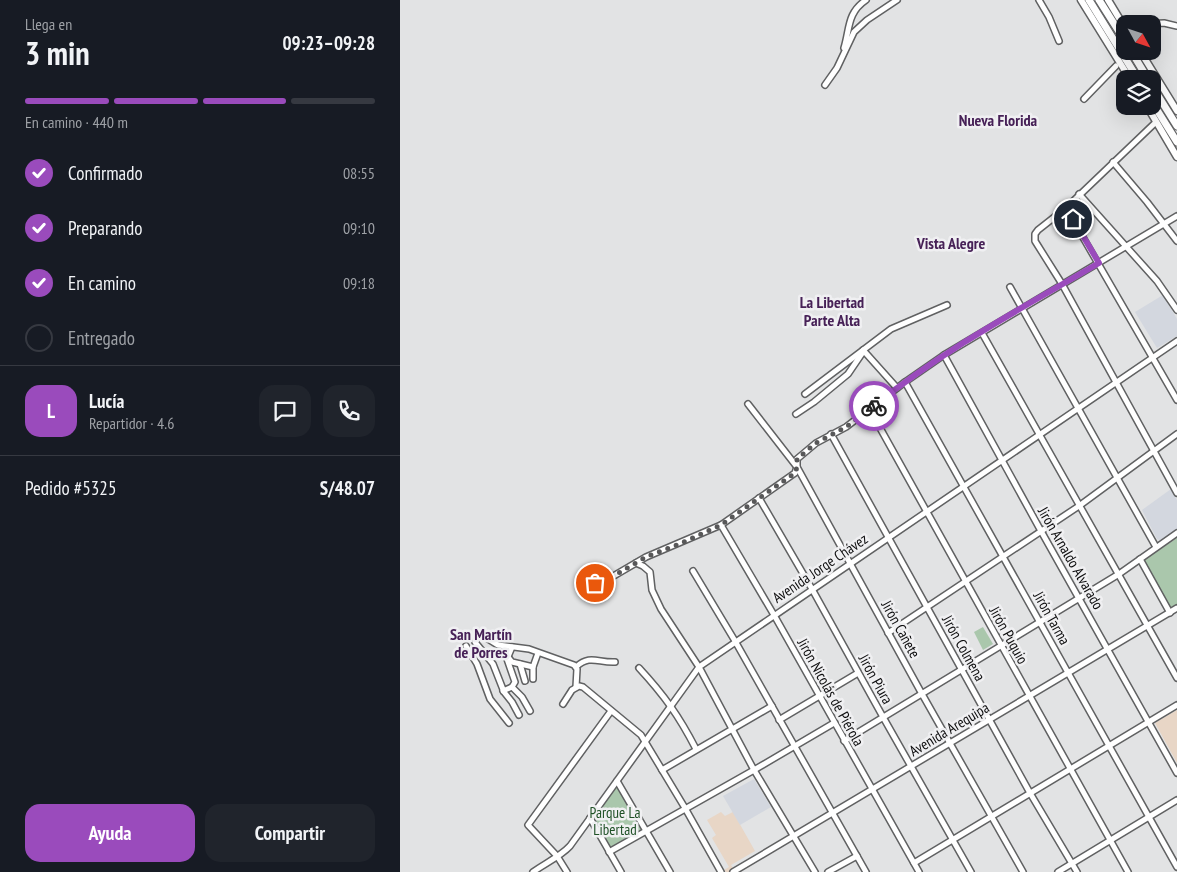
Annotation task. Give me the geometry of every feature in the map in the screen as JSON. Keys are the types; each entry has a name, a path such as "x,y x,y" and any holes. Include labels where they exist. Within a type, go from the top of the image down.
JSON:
{"highway":[{"path":"1089,0 1132,70"},
{"path":"1099,0 1116,27"},
{"path":"1161,100 1177,126"},
{"path":"1160,115 1177,142"}],"main road":[{"path":"1082,0 1125,70"},
{"path":"1111,1 1118,15"},
{"path":"1146,60 1177,111"},
{"path":"1152,115 1177,157"}],"street":[{"path":"844,52 849,33 848,24 855,8 866,0"},
{"path":"825,85 837,68 854,32 867,20 897,0"},
{"path":"1039,0 1049,17 1059,41"},
{"path":"1161,23 1175,25 1177,17"},
{"path":"1084,99 1116,66"},
{"path":"1156,122 1066,208 1035,234 1035,241 1062,284 1177,493"},
{"path":"1113,162 1177,241"},
{"path":"1079,194 1157,281 1177,310"},
{"path":"1066,208 1154,357 1177,400"},
{"path":"588,582 605,581 646,557 721,525 795,473 797,459 816,443 846,427 904,382 944,355 1177,216"},
{"path":"1010,287 1156,547"},
{"path":"805,394 891,329 947,305"},
{"path":"982,333 1177,678"},
{"name":"Avenida Jorge Chávez","path":"532,872 564,852 570,846 699,667 774,614 1177,341"},
{"path":"863,351 897,388"},
{"path":"796,414 848,374 863,351"},
{"name":"Jirón Arnaldo Alvarado","path":"944,355 1040,531 1177,773"},
{"name":"Jirón Tarma","path":"904,382 1177,867"},
{"name":"Jirón Cañete","path":"748,404 797,467 1023,872"},
{"name":"Jirón Puquio","path":"870,410 1128,872"},
{"name":"Jirón Colmena","path":"831,434 1030,793 1077,872"},
{"path":"888,633 1079,506 1177,434"},
{"name":"Jirón Piura","path":"759,498 971,872"},
{"name":"Jirón Nicolás de Piérola","path":"721,525 774,614 919,872"},
{"path":"844,741 1040,623 1118,574 1177,533"},
{"path":"1140,559 1170,613"},
{"path":"636,564 643,566 650,572 652,590 661,609 699,667 754,770 815,872"},
{"path":"693,571 735,641 866,872"},
{"name":"Avenida Arequipa","path":"733,872 1177,608"},
{"path":"486,637 498,645 538,653 574,664 576,667 576,687 563,704"},
{"path":"475,642 493,664 503,691 519,715"},
{"path":"466,646 477,664 490,699 509,722"},
{"path":"503,691 512,687 515,682 507,657 512,647"},
{"path":"533,679 533,667 538,653"},
{"path":"507,657 512,662 533,667"},
{"path":"576,667 588,659 614,662"},
{"path":"520,664 525,681"},
{"path":"639,668 661,692 678,715 696,749"},
{"path":"779,720 858,673"},
{"path":"576,687 583,686 641,735 721,872"},
{"path":"512,687 522,697 530,712"},
{"path":"914,863 1177,705"},
{"path":"662,770 772,706"},
{"path":"567,872 557,856 528,825 611,711"},
{"path":"609,852 834,723"},
{"path":"617,781 670,872"},
{"path":"1058,872 1177,800"},
{"path":"590,818 621,872"},
{"path":"828,872 857,856"}],"shaded area":[{"path":"1163,295 1177,319 1177,336 1157,348 1135,312"},
{"path":"1171,489 1177,500 1177,530 1162,541 1157,539 1142,510"},
{"path":"1177,710 1177,763 1155,723"},
{"path":"754,779 771,807 740,825 723,796"},
{"path":"721,812 725,816 733,812 755,851 731,865 734,870 729,872 724,870 729,867 712,838 716,835 707,820"}],"green space":[{"path":"1177,538 1177,606 1169,610 1143,561"},
{"path":"983,627 993,644 983,650 974,632"},
{"name":"Parque La Libertad","path":"617,786 642,830 609,848 593,818"}],"way so far":[{"path":"595,583 605,581 646,557 721,525 795,473 797,459 816,443 846,427 874,406"}],"district":[{"name":"Nueva Florida","path":"998,120"},
{"name":"Vista Alegre","path":"951,243"},
{"name":"La Libertad Parte Alta","path":"832,311"},
{"name":"San Martín de Porres","path":"481,643"}],"route":[{"path":"874,406 904,382 944,355 1099,263 1073,219"}]}
